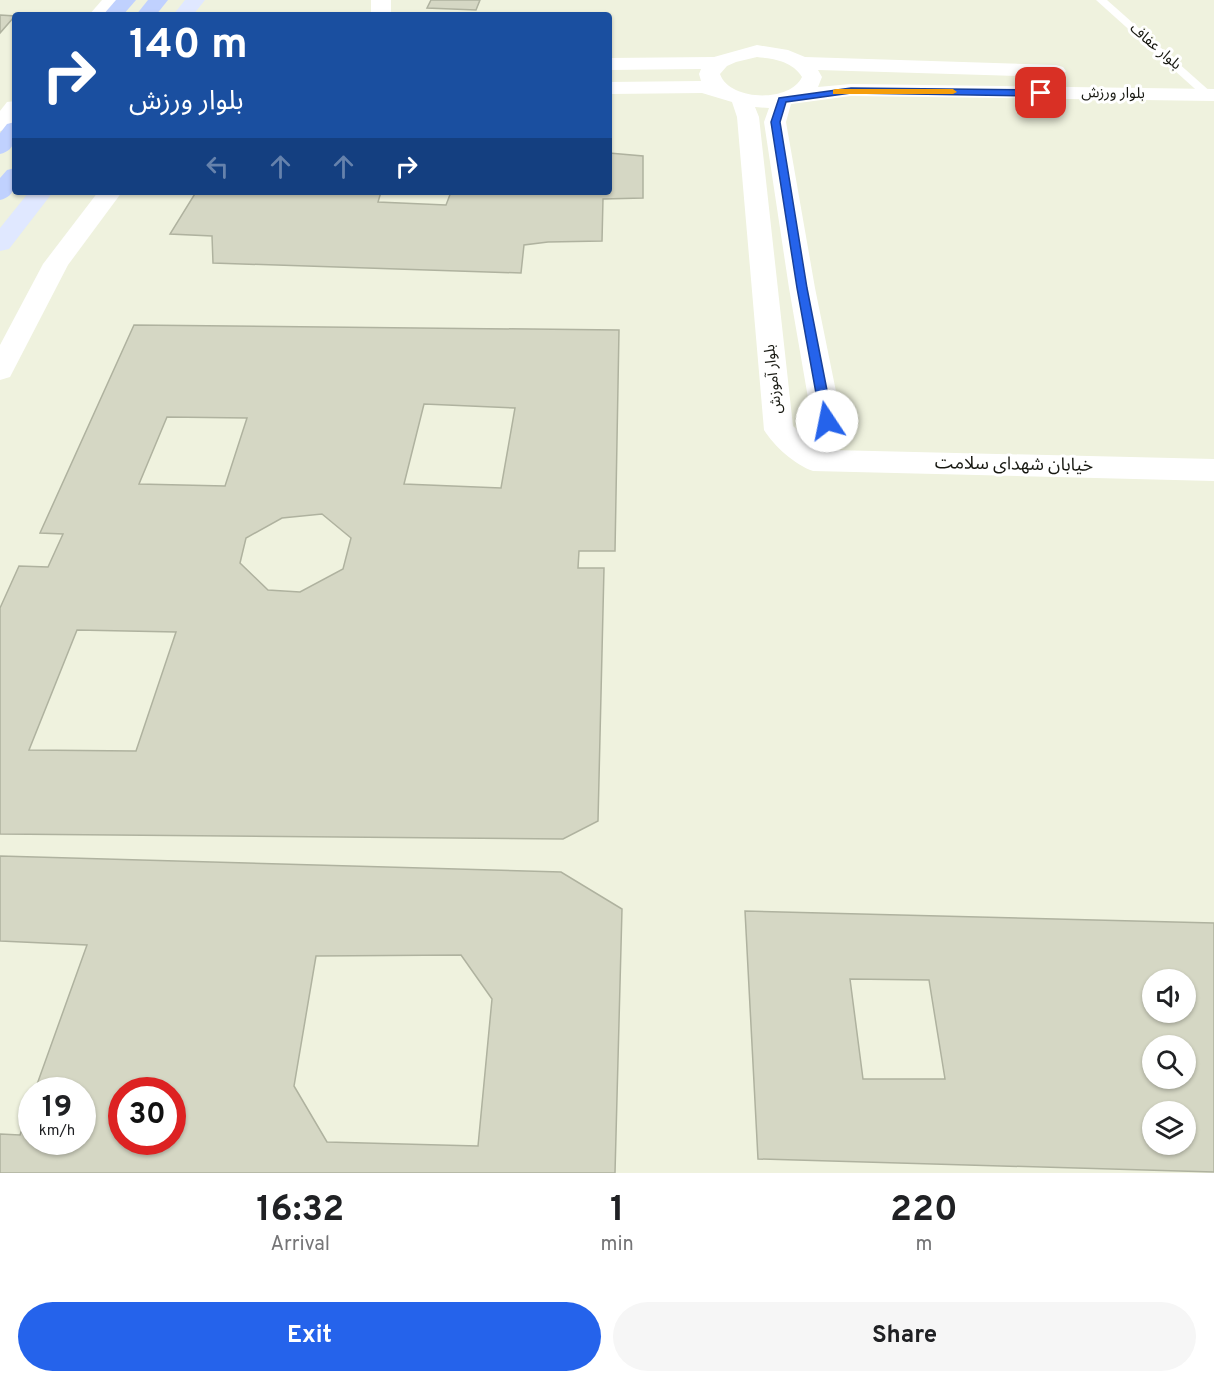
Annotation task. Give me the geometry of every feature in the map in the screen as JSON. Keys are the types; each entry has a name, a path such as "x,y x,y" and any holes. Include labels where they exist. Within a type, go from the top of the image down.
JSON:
{"main road":[{"path":"148,12 158,0"},
{"path":"0,193 12,179"}],"street":[{"path":"185,12 195,0"},
{"path":"104,12 118,3"},
{"name":"بلوار ورزش","path":"612,64 716,63 734,55 757,51 782,55 802,63 1072,71"},
{"path":"716,63 711,76 714,83 736,97"},
{"path":"802,63 812,77 811,84 805,91 789,98 775,122 802,288 827,421 813,459"},
{"name":"بلوار ورزش","path":"1150,72 1214,72"},
{"name":"بلوار ورزش","path":"612,88 703,87 736,97 767,101 851,90 1211,95"},
{"name":"بلوار آموزش","path":"736,97 748,117 779,430 813,459"},
{"path":"4,137 12,116"},
{"path":"0,244 39,195"},
{"path":"0,371 56,264 108,195"},
{"path":"765,287 802,288"},
{"name":"خیابان شهدای سلامت","path":"813,459 1214,470"}],"lane":[{"path":"104,0 118,3"},
{"name":"بلوار عفاف","path":"1101,0 1211,95"}],"building":[{"path":"431,0 480,0 476,10 427,8"},
{"path":"0,15 12,16 12,19 0,33"},
{"path":"612,153 643,156 643,198 603,199 602,241 524,245 521,273 213,263 212,236 170,234 194,195 380,195 378,202 446,205 450,195 612,195"},
{"path":"134,325 619,330 615,551 579,551 578,568 604,568 598,821 563,839 0,834 0,608 19,566 48,567 63,534 40,533","holes":["424,404 515,408 501,488 404,484","167,417 247,418 225,486 139,484","322,514 351,538 343,569 300,592 268,590 240,563 246,538 282,518","77,630 176,632 136,751 29,750"]},
{"path":"0,856 561,872 622,909 615,1173 0,1173 0,1134 18,1135 18,1155 96,1155 96,1077 40,1077 87,945 0,941","holes":["461,955 492,999 478,1146 327,1142 294,1086 316,956"]},
{"path":"745,911 1214,923 1214,1172 758,1159","holes":["850,979 929,980 945,1079 863,1079"]}],"slow traffic":[{"path":"836,92 851,90 953,92"}],"route":[{"path":"827,421 802,288 775,122 782,100 796,96 851,90 1041,93"}]}
